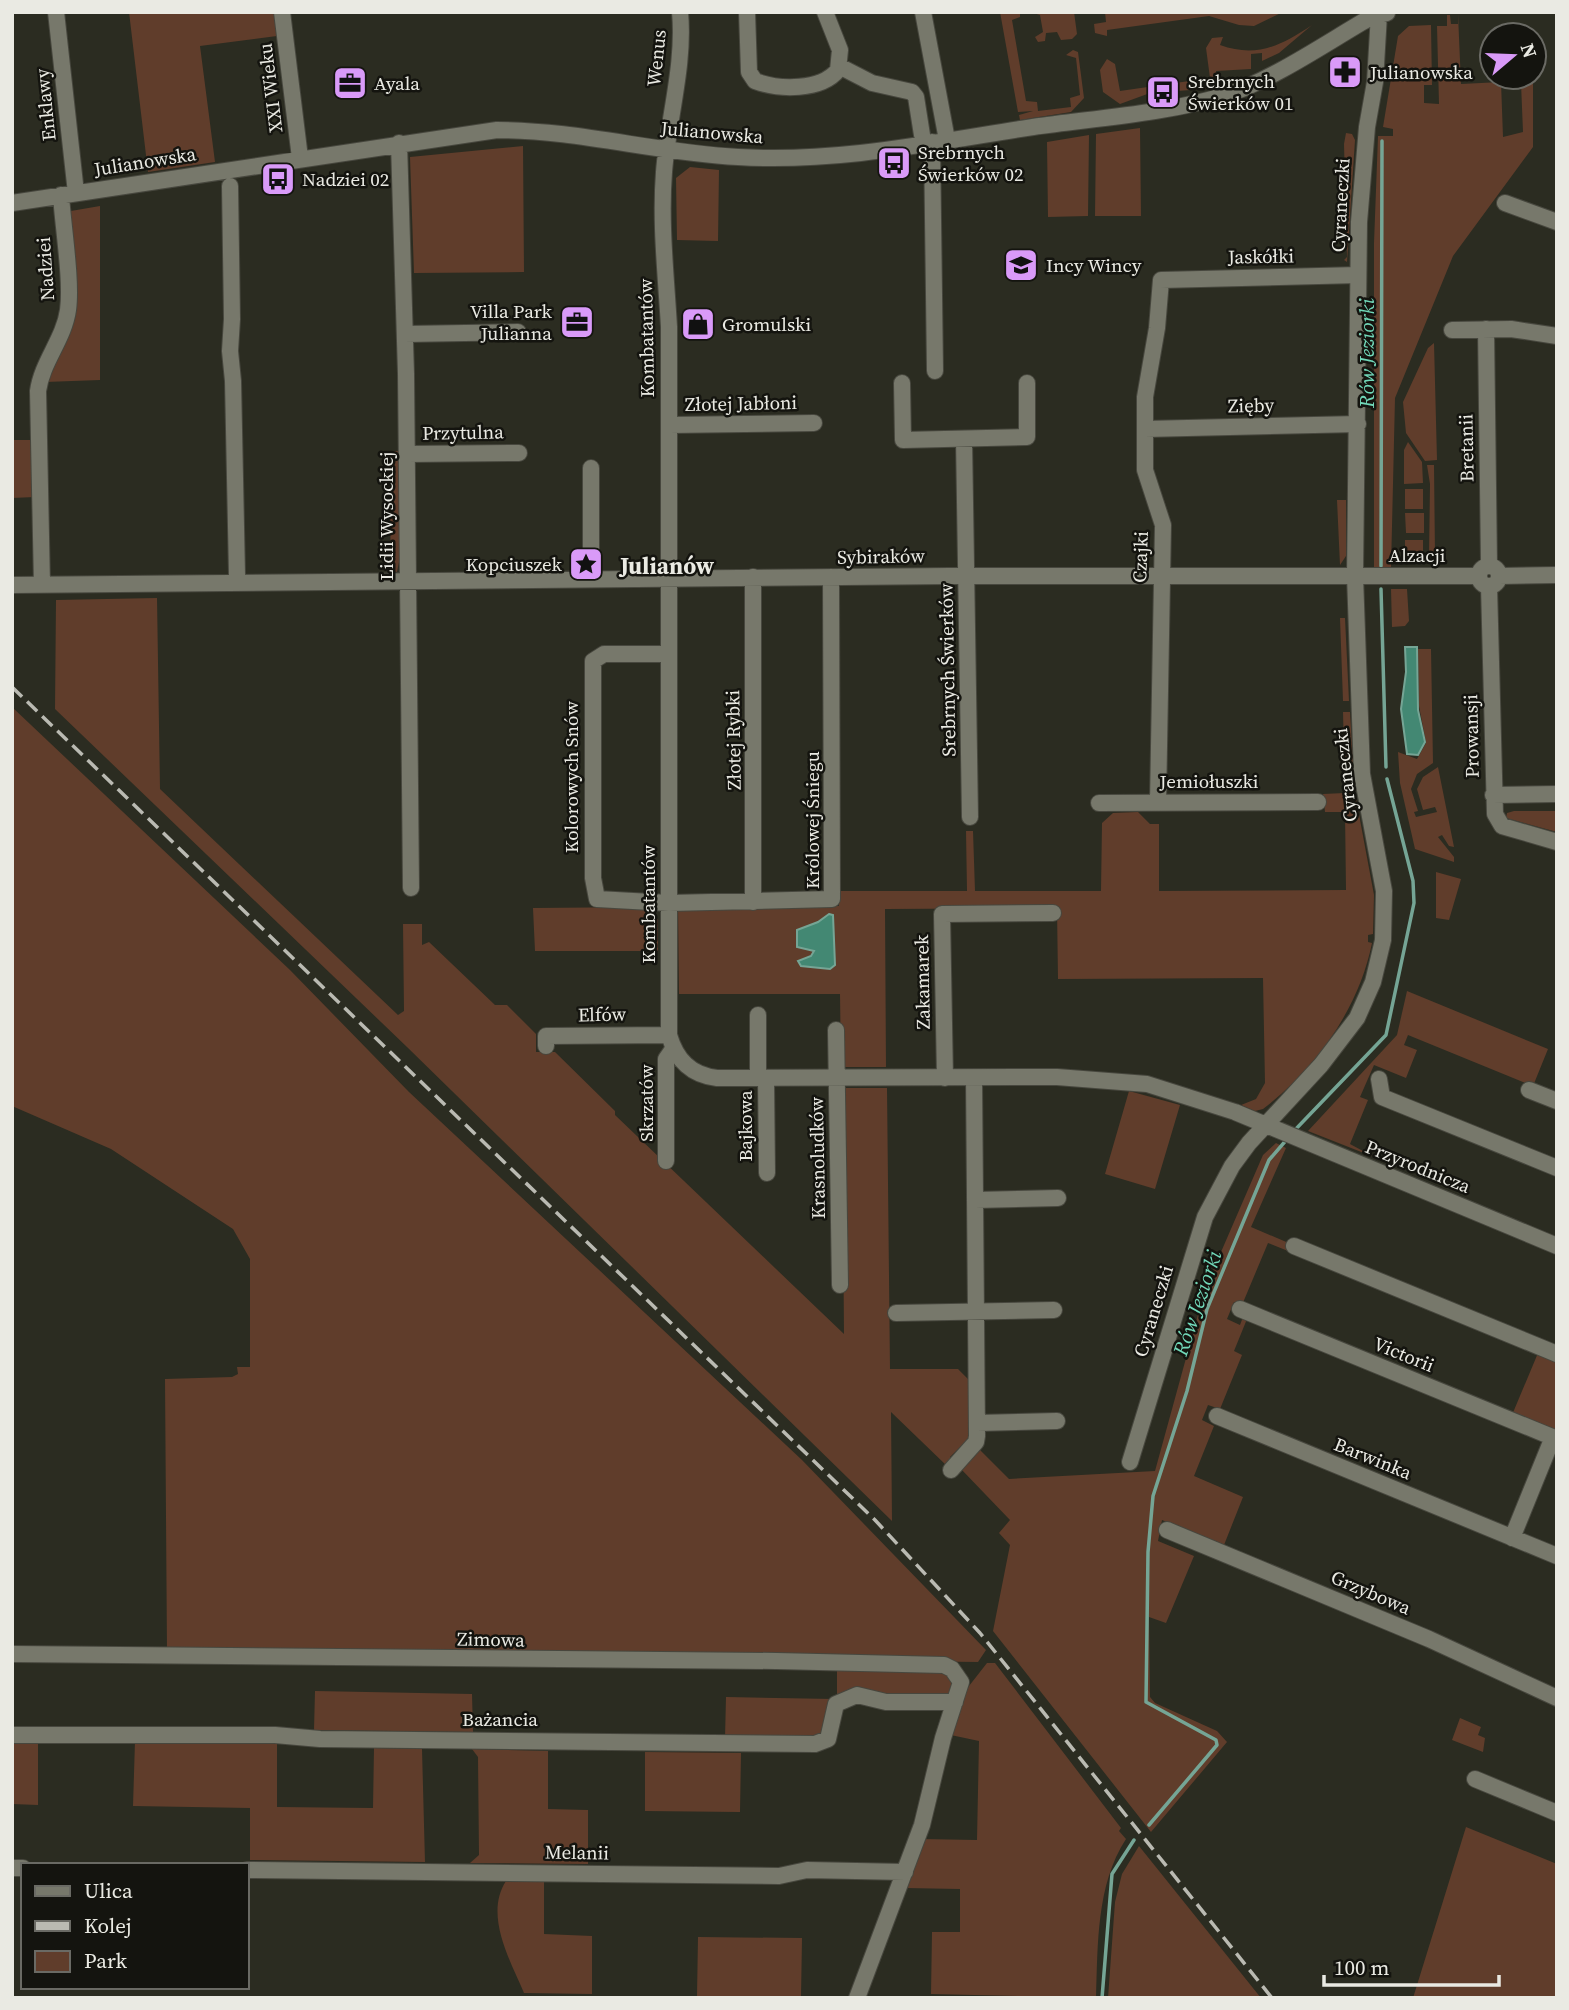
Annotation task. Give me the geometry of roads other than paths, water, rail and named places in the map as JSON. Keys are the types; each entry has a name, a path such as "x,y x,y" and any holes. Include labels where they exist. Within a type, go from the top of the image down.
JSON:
{"street":[{"name":"Enklawy","path":"56,12 69,194"},
{"name":"XXI Wieku","path":"282,12 300,158"},
{"name":"Wenus","path":"667,150 681,35 680,12"},
{"path":"747,12 749,72 755,81 783,87 812,84 833,76 839,66 839,50 825,12"},
{"path":"923,12 934,139 936,371"},
{"name":"Julianowska","path":"12,203 480,131 524,130 726,157 783,158 850,154 934,139 1118,115 1226,95 1384,13"},
{"name":"Cyraneczki","path":"1130,1462 1205,1217 1232,1166 1264,1125 1321,1065 1350,1029 1373,982 1383,940 1384,891 1362,774 1355,576 1361,187 1384,13"},
{"path":"839,66 872,83 912,92 934,139"},
{"name":"Lidii Wysockiej","path":"399,143 407,454 411,888"},
{"name":"Kombatantów","path":"667,150 663,227 669,327 671,1042"},
{"path":"230,186 230,351 237,575"},
{"name":"Nadziei","path":"42,585 38,391 40,376 69,309 69,194"},
{"path":"1504,203 1557,222"},
{"name":"Jaskółki","path":"1165,278 1358,275"},
{"name":"Czajki","path":"1158,802 1163,525 1144,470 1148,366 1157,328 1159,285 1165,278"},
{"name":"Bretanii","path":"1486,329 1489,576"},
{"path":"1452,330 1511,329 1557,336"},
{"path":"405,334 518,332"},
{"path":"902,383 903,440 1027,437 1027,383"},
{"path":"941,422 941,439"},
{"name":"Złotej Jabłoni","path":"669,425 814,423"},
{"name":"Zięby","path":"1145,429 1358,424"},
{"name":"Srebrnych Świerków","path":"964,439 970,817"},
{"name":"Przytulna","path":"407,454 519,453"},
{"path":"590,468 591,579"},
{"name":"Alzacji","path":"1355,576 1557,575"},
{"name":"Sybiraków","path":"407,583 668,578 1355,576"},
{"name":"Prowansji","path":"1489,576 1495,814 1502,826 1557,842"},
{"name":"Królowej Śniegu","path":"669,903 827,901 834,897 831,577"},
{"name":"Złotej Rybki","path":"752,578 754,902"},
{"path":"12,585 407,583"},
{"name":"Kolorowych Snów","path":"669,654 604,654 595,657 592,710 593,870 596,895 600,902 669,903"},
{"path":"1493,795 1557,794"},
{"name":"Jemiołuszki","path":"1099,803 1318,802"},
{"name":"Zakamarek","path":"945,1078 942,914 1053,912"},
{"name":"Bajkowa","path":"758,1014 766,1173"},
{"name":"Krasnoludków","path":"836,1030 840,1285"},
{"name":"Elfów","path":"546,1046 546,1036 671,1042"},
{"path":"671,1042 688,1068 708,1077 1057,1077 1137,1082 1235,1112 1264,1125"},
{"name":"Skrzatów","path":"666,1161 666,1059 671,1042"},
{"path":"951,1470 976,1442 974,1078"},
{"path":"1379,1079 1382,1097 1557,1168"},
{"path":"1529,1090 1557,1101"},
{"name":"Przyrodnicza","path":"1264,1125 1557,1246"},
{"path":"975,1200 1058,1198"},
{"path":"1294,1246 1557,1354"},
{"path":"897,1313 1054,1310"},
{"name":"Victorii","path":"1240,1310 1555,1438 1513,1538"},
{"name":"Barwinka","path":"1217,1416 1557,1556"},
{"path":"977,1423 1057,1421"},
{"name":"Grzybowa","path":"1167,1530 1419,1634 1557,1698"},
{"name":"Zimowa","path":"12,1654 944,1665 952,1669 961,1682 955,1702"},
{"name":"Bażancia","path":"12,1735 275,1735 320,1739 815,1744 828,1739 836,1704 848,1697 857,1695 886,1702 955,1702"},
{"path":"857,1998 905,1872 931,1794 943,1738 955,1702"},
{"path":"1475,1779 1557,1813"},
{"name":"Melanii","path":"248,1870 779,1876 807,1870 905,1872"}],"water":[{"path":"1405,647 1417,647 1418,710 1425,742 1418,755 1407,754 1401,709 1406,672"},
{"path":"829,914 833,915 835,965 830,969 801,966 798,961 811,956 814,951 797,947 797,930 818,922"}],"waterway":[{"name":"Rów Jeziorki","path":"1381,566 1382,141"},
{"name":"Rów Jeziorki","path":"1381,589 1386,767"},
{"name":"Rów Jeziorki","path":"1293,1132 1386,1035 1414,903 1413,881 1387,779"},
{"name":"Rów Jeziorki","path":"1149,1825 1217,1745 1216,1740 1146,1702 1148,1552 1153,1496 1187,1391 1207,1309 1269,1160 1288,1138"},
{"name":"Rów Jeziorki","path":"1102,1998 1112,1874 1134,1840"}],"railway":[{"path":"12,687 875,1520 980,1633 1272,1998"}],"place":[{"name":"Julianowska","path":"1345,72"},
{"name":"Ayala","path":"350,83"},
{"name":"Srebrnych Świerków 01","path":"1163,92"},
{"name":"Srebrnych Świerków 02","path":"894,163"},
{"name":"Nadziei 02","path":"278,179"},
{"name":"Incy Wincy","path":"1021,265"},
{"name":"Villa Park Julianna","path":"577,322"},
{"name":"Gromulski","path":"698,324"},
{"name":"Kopciuszek","path":"586,564"}],"district":[{"name":"Julianów","path":"667,566"}]}
